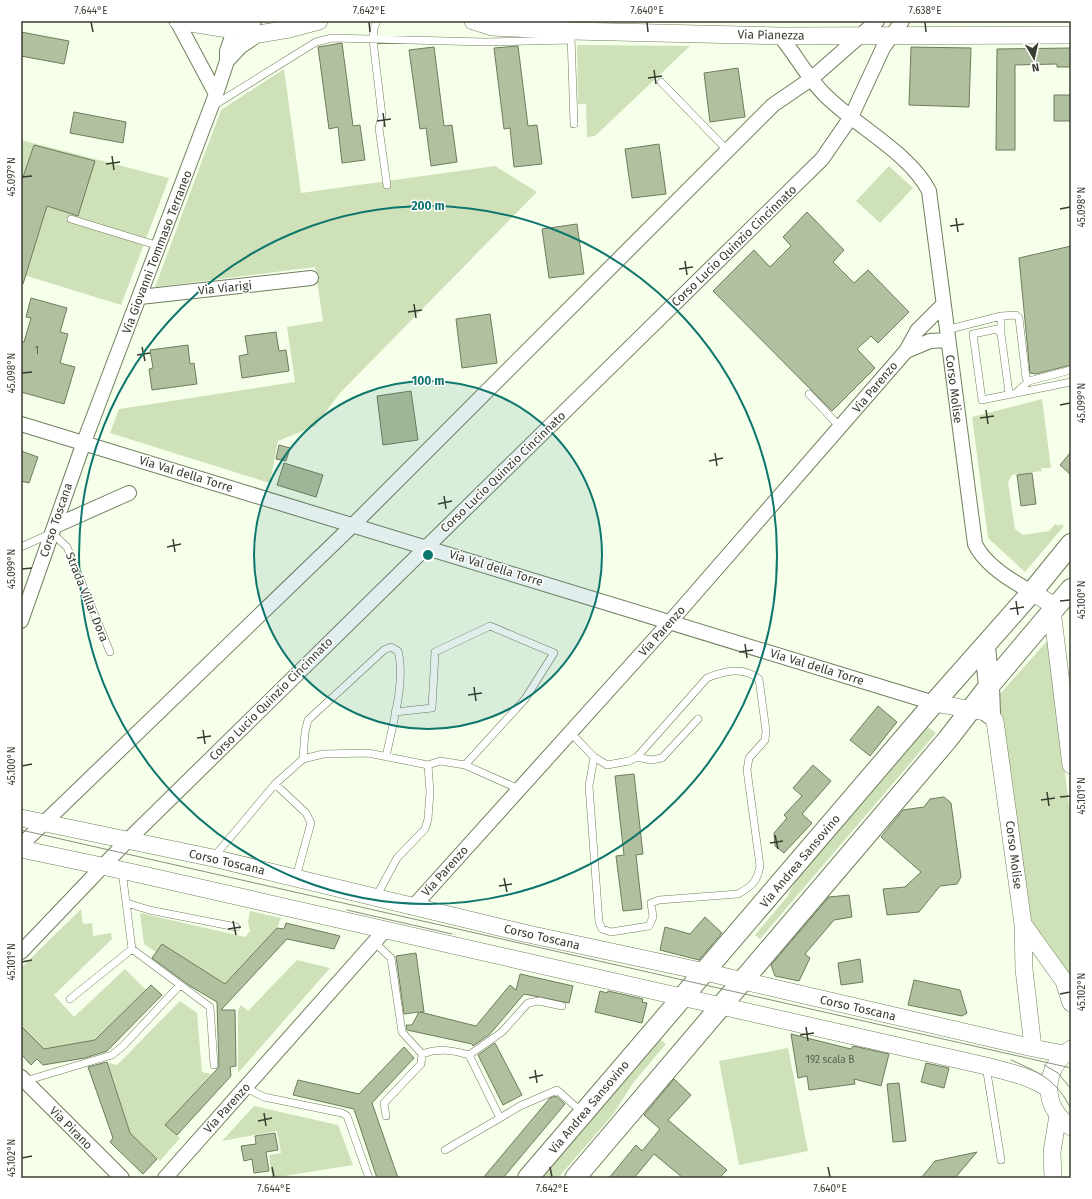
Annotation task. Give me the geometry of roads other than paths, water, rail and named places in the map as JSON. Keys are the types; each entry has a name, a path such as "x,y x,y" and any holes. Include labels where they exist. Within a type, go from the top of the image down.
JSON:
{"main road":[{"name":"Via Andrea Sansovino","path":"528,1178 934,703 1032,592 1071,544"},
{"path":"575,1178 742,980 981,711 989,686 1071,589"},
{"path":"984,646 989,686"}],"street":[{"path":"178,21 234,31 256,27 289,29 319,21"},
{"path":"178,21 216,94"},
{"name":"Via Pianezza","path":"473,21 492,27 571,31 780,36 890,36 984,28 1071,35"},
{"path":"21,845 353,525 774,105 811,78 877,21"},
{"name":"Corso Lucio Quinzio Cincinnato","path":"21,952 127,841 822,159 851,117 890,36 902,21"},
{"name":"Via Giovanni Tommaso Terraneo","path":"227,61 256,27"},
{"name":"Via Giovanni Tommaso Terraneo","path":"84,442 211,108 227,61 227,51 234,31"},
{"name":"Corso Molise","path":"780,36 825,95 851,117 870,130 906,163 923,179 929,191 975,544 984,557 1010,580 1048,602 1052,610"},
{"name":"Via Viarigi","path":"140,296 311,278"},
{"name":"Via Parenzo","path":"413,907 670,622 906,351 916,331 943,305"},
{"name":"Via Parenzo","path":"906,351 947,335"},
{"name":"Via Val della Torre","path":"21,424 934,703 981,711"},
{"name":"Corso Toscana","path":"21,621 84,442"},
{"path":"53,529 129,493"},
{"path":"1052,610 1071,765"},
{"name":"Corso Molise","path":"981,711 995,721 997,728 1023,924 1064,982 1071,1003"},
{"name":"Corso Toscana","path":"21,818 213,858 296,880 376,897 528,934 742,980 1033,1048 1067,1051"},
{"path":"21,849 122,871 380,936 721,1006 986,1066 1036,1080 1049,1089"},
{"path":"1023,924 1024,969 1033,1048"},
{"name":"Via Parenzo","path":"165,1178 380,936"},
{"path":"1067,1051 1052,1070 1049,1089 1051,1104 1058,1115 1071,1127"},
{"name":"Via Pirano","path":"23,1079 122,1178"},
{"path":"1053,1178 1052,1152 1058,1115"}],"lane":[{"path":"377,21 374,28 373,40 382,116 379,128 387,184"},
{"path":"211,108 316,42 332,38 485,42 571,31 574,124"},
{"path":"660,82 728,151"},
{"path":"71,219 159,246"},
{"path":"947,335 1001,316 1016,314 1019,318 1026,378 1029,381"},
{"path":"1001,316 1001,334 1009,393"},
{"path":"1001,334 997,329 973,334 982,400 1018,391 1071,382"},
{"path":"1018,391 1029,381 1071,370"},
{"path":"809,394 840,427"},
{"path":"21,547 53,529"},
{"name":"Strada Villar Dora","path":"53,529 67,547 110,652"},
{"path":"395,712 432,708 435,652 490,626 554,653 525,700 464,765"},
{"path":"303,759 305,732 308,720 384,650 391,647 398,651 401,661 395,712 386,757"},
{"path":"570,732 594,757 607,765 629,761 637,757 707,678 722,672 739,671 752,673 759,679 766,731 765,740 749,758 747,770 760,866 758,879 738,894 659,900 652,903 652,917 649,926 610,932 602,929 599,922 589,786 594,757"},
{"path":"637,757 651,760 662,758 698,719"},
{"path":"213,858 274,784 303,759 323,754 368,753 428,765 440,761 464,765 519,789"},
{"path":"376,897 397,858 427,824 430,792 428,765"},
{"path":"274,784 306,813 311,823 296,880"},
{"path":"122,871 132,949 210,1007 214,1065"},
{"path":"127,903 149,910 236,927"},
{"path":"380,936 390,958 402,1032 422,1054 422,1064 384,1103 386,1116"},
{"path":"70,999 132,949"},
{"path":"23,1079 112,1055 123,1046 180,985"},
{"path":"469,1055 502,1032 528,1003 540,1001 562,1006"},
{"path":"422,1054 436,1049 454,1051 469,1055 500,1118"},
{"path":"986,1066 1001,1160"},
{"path":"246,1088 264,1097 342,1113 348,1116 369,1178"},
{"path":"445,1150 520,1106 557,1090 583,1113"}],"tram line":[{"path":"21,830 1071,1068"},
{"path":"347,910 452,934"},
{"path":"1011,1060 1039,1073 1046,1078 1059,1091 1071,1109"},
{"path":"1044,1065 1058,1073 1071,1089"}]}
